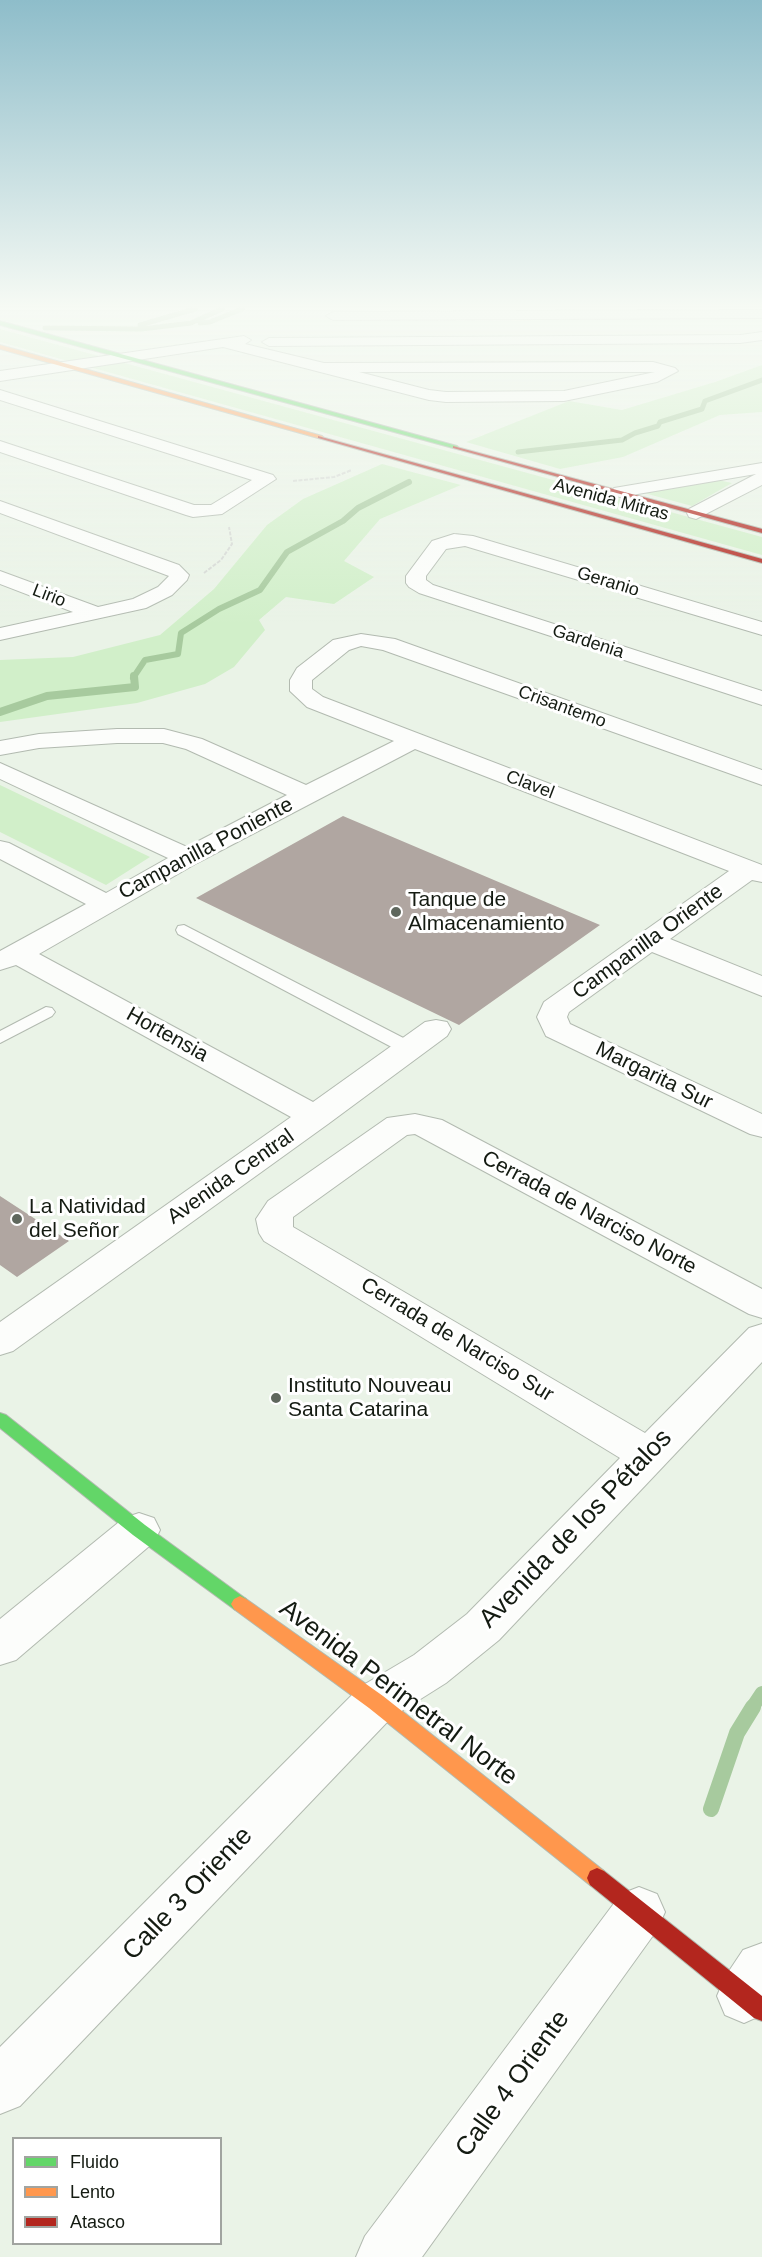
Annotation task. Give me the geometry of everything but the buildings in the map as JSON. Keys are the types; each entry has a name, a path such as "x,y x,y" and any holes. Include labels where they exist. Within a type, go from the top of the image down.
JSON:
{"street":[{"path":"61,414 267,479"},
{"name":"Avenida Mitras","path":"239,414 762,561"},
{"name":"Avenida Mitras","path":"335,414 762,531"},
{"path":"0,446 193,511 209,511 267,479"},
{"path":"620,492 762,468"},
{"path":"499,488 490,478 498,471 539,470"},
{"path":"696,513 762,478"},
{"path":"0,507 172,569 178,578 153,598 98,614 0,634"},
{"name":"Geranio","path":"416,583 418,571 439,545 454,540 477,542 762,629"},
{"name":"Lirio","path":"0,577 98,614"},
{"name":"Gardenia","path":"416,583 439,593 762,698"},
{"name":"Crisantemo","path":"301,691 301,680 305,673 341,645 361,640 387,644 762,778"},
{"name":"Clavel","path":"301,691 315,702 756,872"},
{"path":"0,748 39,741 117,736 164,736 194,744 307,795"},
{"name":"Campanilla Poniente","path":"9,957 188,857 413,740"},
{"path":"0,770 188,857"},
{"path":"0,849 105,903"},
{"name":"Campanilla Oriente","path":"552,1017 555,1008 650,941 756,872"},
{"path":"650,941 762,987"},
{"name":"Hortensia","path":"9,957 316,1117"},
{"name":"Margarita Sur","path":"552,1017 557,1029 762,1128"},
{"name":"Avenida Central","path":"0,1341 436,1029"},
{"name":"Cerrada de Narciso Sur","path":"415,1124 399,1125 280,1209 274,1220 277,1233 648,1455"},
{"name":"Cerrada de Narciso Norte","path":"415,1124 430,1127 762,1305"},
{"name":"Avenida de los Pétalos","path":"376,1702 430,1669 483,1627 762,1338"},
{"name":"Avenida Perimetral Norte","path":"0,1419 139,1530 376,1702 639,1912 756,1991"},
{"path":"0,1646 139,1530"},
{"name":"Calle 3 Oriente","path":"0,2086 376,1702"},
{"name":"Calle 4 Oriente","path":"386,2257 639,1912"}],"lane":[{"path":"184,930 410,1049"},
{"path":"0,1038 46,1012"}],"path":[{"path":"267,479 301,482 334,477 387,456"},
{"path":"178,578 204,573 221,560 232,544 230,529 221,516 209,511"}],"green space":[{"path":"259,414 313,414 762,537 762,555"},
{"path":"536,414 729,414 720,415 623,457 560,469 466,442"},
{"path":"382,464 461,485 380,519 344,561 374,577 334,604 286,597 259,620 265,630 234,667 205,684 137,703 0,722 0,660 73,657 160,635 214,589 267,525 303,499"},
{"path":"718,480 732,483 692,506 644,493"},
{"path":"0,785 150,857 106,885 0,832"}],"waterway":[{"path":"518,452 622,440 635,433 658,426 660,422 685,414"},
{"path":"134,676 145,660 178,654 181,633 219,609 260,590 287,552 343,521 358,508 409,482"},
{"path":"0,712 47,696 135,687 134,676"},
{"path":"752,1708 762,1693"},
{"path":"711,1809 737,1733 753,1707"}],"traffic: fast":[{"path":"335,414 455,447"},
{"path":"0,1419 139,1530 240,1604"}],"traffic: slow":[{"path":"239,414 320,437"},
{"path":"240,1604 376,1702 597,1878"}],"traffic: jam":[{"path":"320,437 762,561"},
{"path":"455,447 762,531"},
{"path":"597,1878 762,2010"}],"place":[{"name":"Tanque de Almacenamiento","path":"396,912"},
{"name":"La Natividad del Señor","path":"17,1219"},
{"name":"Instituto Nouveau Santa Catarina","path":"276,1398"}]}
